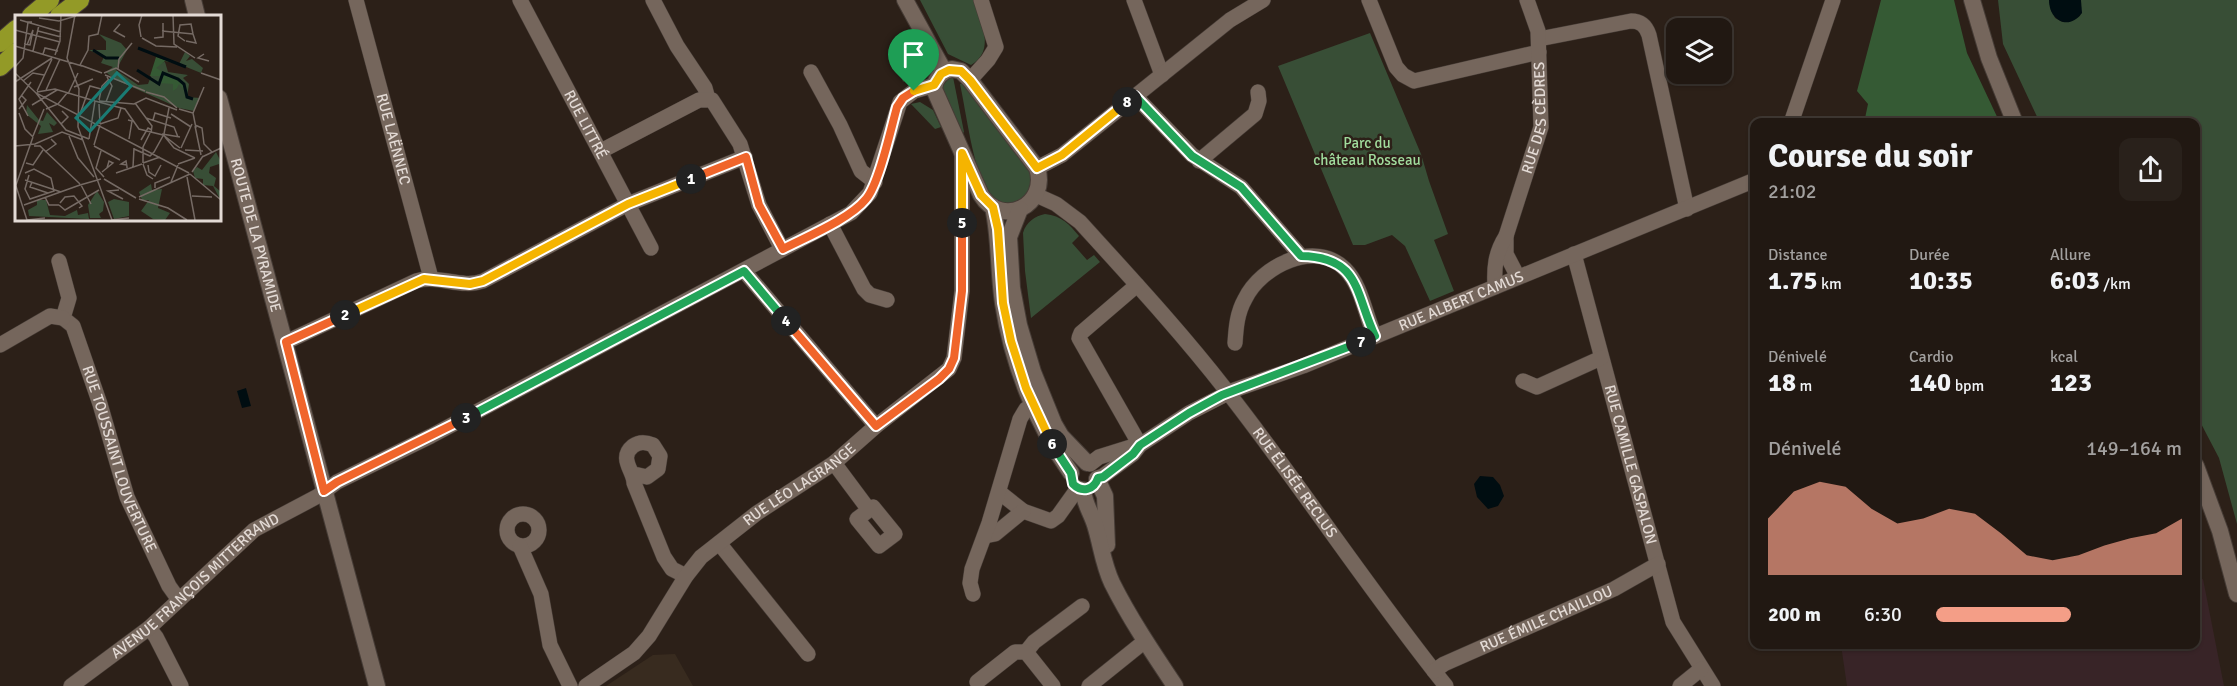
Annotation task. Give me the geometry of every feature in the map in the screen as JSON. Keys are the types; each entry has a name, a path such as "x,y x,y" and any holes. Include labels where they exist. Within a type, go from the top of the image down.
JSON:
{"highway":[{"path":"32,15 50,0"},
{"path":"60,15 80,0"},
{"path":"0,42 15,29"},
{"path":"0,67 15,53"}],"street":[{"path":"193,0 197,15"},
{"name":"RUE LAËNNEC","path":"356,0 431,278"},
{"name":"RUE LITTRÉ","path":"520,0 651,248"},
{"path":"653,0 678,46 705,88 708,99"},
{"path":"905,0 940,78 936,95 981,195 993,207 1005,211 1020,209 1036,195 1039,182 1037,168 961,71 952,69 940,78"},
{"path":"970,80 996,47 981,0"},
{"path":"1134,0 1162,75"},
{"path":"1037,168 1062,155 1238,14 1263,0"},
{"path":"1369,0 1396,67 1406,78 1414,81 1539,45 1637,21 1646,27 1649,34 1687,209"},
{"name":"RUE DES CÈDRES","path":"1495,287 1494,271 1498,252 1506,236 1541,127 1539,45 1535,16 1527,0"},
{"path":"1793,118 1833,0"},
{"path":"1804,118 1841,0"},
{"path":"1972,0 1989,58 2013,118"},
{"path":"811,72 845,134 861,171 875,182"},
{"name":"AVENUE FRANÇOIS MITTERRAND","path":"71,686 149,628 254,530 337,482 431,436 851,213 870,193 875,182 900,102 914,91 940,78"},
{"path":"1199,161 1255,114 1259,101 1258,92"},
{"path":"1135,96 1185,149 1199,161 1241,187 1301,256"},
{"path":"601,151 699,100 708,99 715,103 746,157 759,205 783,249"},
{"name":"ROUTE DE LA PYRAMIDE","path":"220,102 377,686"},
{"name":"RUE LÉO LAGRANGE","path":"586,686 634,653 650,636 686,576 701,557 758,513 834,463 876,426 949,369 954,358 962,291 962,153"},
{"path":"286,342 416,281 431,278 470,284 483,281 628,204 746,157"},
{"name":"RUE ALBERT CAMUS","path":"1093,471 1103,477 1133,454 1140,445 1189,413 1228,393 1303,366 1750,182"},
{"name":"RUE ÉLISÉE RECLUS","path":"1036,195 1056,204 1080,222 1137,285 1228,393 1446,686"},
{"path":"993,207 998,229 999,271 1005,316 1016,357 1033,405 1046,435 1077,484 1095,525 1101,554 1111,582 1145,641 1175,686"},
{"path":"1020,209 1009,237 1012,288 1019,325 1033,372 1054,424 1065,441 1093,471 1105,496 1107,552 1111,582"},
{"path":"830,224 864,289 870,295 887,300"},
{"name":"RUE DES CÈDRES","path":"1506,236 1506,254 1518,277"},
{"name":"RUE CAMILLE GASPALON","path":"1574,254 1673,622 1713,686"},
{"path":"1234,344 1239,314 1249,291 1271,271 1290,259 1301,256 1325,258 1345,269 1352,278 1375,336"},
{"path":"0,345 50,316 63,318 69,297 59,261"},
{"path":"744,271 876,426"},
{"path":"1137,285 1083,331 1079,339 1140,445"},
{"name":"RUE TOUSSAINT LOUVERTURE","path":"63,318 73,326 127,497 179,600"},
{"path":"1523,381 1538,387 1601,358"},
{"path":"973,594 970,577 985,536 1020,420 1026,410 1033,405"},
{"path":"834,463 869,510"},
{"path":"999,492 1023,511 1051,521 1063,510 1077,484 1078,464 1093,471"},
{"path":"1077,484 1093,486 1093,471"},
{"path":"634,474 634,483 664,557 672,569 686,576"},
{"path":"2200,477 2220,531 2237,594"},
{"path":"985,536 995,534 1023,511"},
{"path":"719,543 808,654"},
{"path":"520,546 541,594 550,645 570,686"},
{"name":"RUE ÉMILE CHAILLOU","path":"1434,671 1444,664 1614,589 1658,564"},
{"path":"1026,652 1034,642 1082,606"},
{"path":"149,628 181,686"},
{"path":"1089,686 1145,641"},
{"path":"976,682 1016,652 1026,652"},
{"path":"1026,652 1053,686"},
{"path":"1680,686 1701,669"}],"shaded area":[{"path":"2049,0 2081,0 2082,13 2071,22 2061,21 2052,13"},
{"path":"246,388 251,406 242,408 237,391"},
{"path":"1480,476 1493,477 1500,485 1504,496 1498,506 1488,509 1477,497 1474,484"},
{"path":"2200,579 2203,579 2224,686 1847,686 1842,649 2200,649"},
{"path":"675,654 693,686 606,686 653,655"}],"green space":[{"path":"920,0 974,0 983,26 985,44 979,59 971,65 948,54"},
{"path":"1881,0 1954,0 1967,53 1998,118 1865,118 1868,104 1857,91"},
{"path":"1998,0 2049,0 2055,18 2063,22 2080,16 2081,0 2237,0 2237,524 2219,458 2200,422 2200,118 2038,118 2003,44"},
{"name":"Parc du château Rosseau","path":"1370,33 1421,154 1448,234 1434,240 1454,291 1430,301 1405,246 1392,235 1365,245 1353,245 1278,66"},
{"path":"910,43 915,44 925,58 926,65 903,82 900,74"},
{"path":"953,77 963,133 942,87 948,79"},
{"path":"963,83 1030,171 1031,183 1028,192 1019,201 1005,203 999,201 988,192 983,182 971,140 960,84"},
{"path":"920,102 933,110 941,127 935,129 911,104"},
{"path":"1045,214 1068,224 1079,236 1072,243 1087,260 1094,255 1100,262 1031,318 1023,233 1031,220"}],"route":[{"path":"952,69 961,71 1037,168 1062,155 1135,96 1192,156 1247,192 1301,256 1325,258 1345,269 1352,278 1375,336 1303,366 1222,395 1189,413 1140,445 1133,454 1114,466 1103,477 1098,478 1091,488 1083,490 1078,488 1073,484 1071,473 1046,435 1020,373 1005,316 999,271 998,229 993,207 981,195 962,153 962,291 954,358 949,369 939,379 876,426 744,271 431,436 337,482 324,491 286,342 416,281 431,278 474,284 483,281 628,204 746,157 759,205 783,249 851,213 866,199 875,182 897,107 903,98 914,91 934,85 945,71 952,69"}]}
